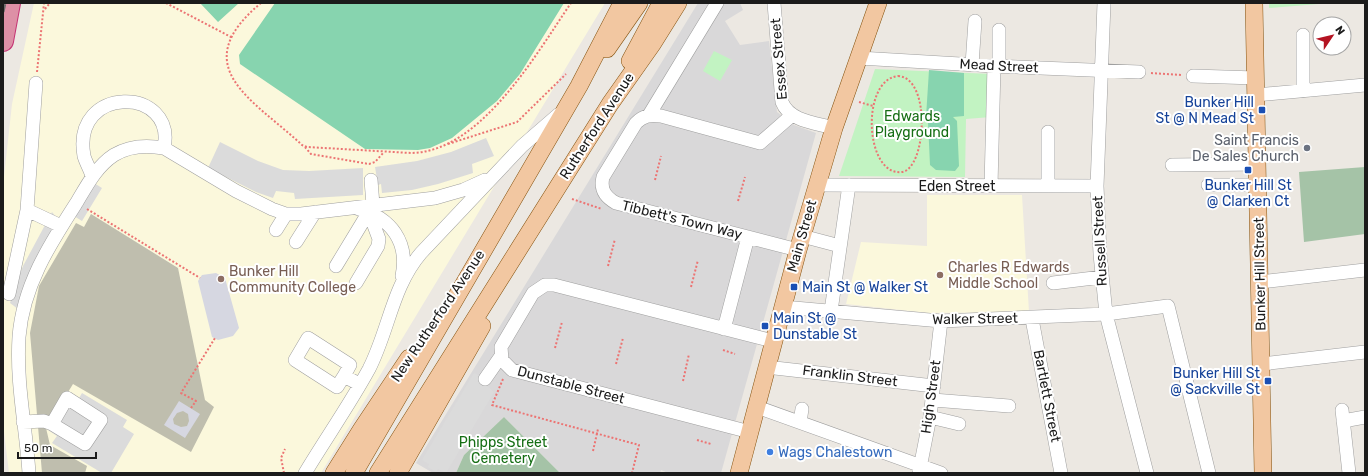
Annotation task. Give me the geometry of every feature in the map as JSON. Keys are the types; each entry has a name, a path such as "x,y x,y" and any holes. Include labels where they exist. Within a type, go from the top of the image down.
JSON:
{"highway":[{"path":"3,41 10,3"}],"main road":[{"path":"488,242 579,86 622,3"},
{"path":"579,86 639,3"},
{"path":"610,104 640,40 661,3"},
{"name":"Rutherford Avenue","path":"518,251 610,104 653,44 678,3"},
{"name":"Main Street","path":"739,473 773,341 834,128 878,3"},
{"name":"Bunker Hill Street","path":"1254,3 1263,473"},
{"name":"New Rutherford Avenue","path":"334,473 367,420 488,242"},
{"name":"New Rutherford Avenue","path":"354,473 488,242"},
{"path":"378,473 518,251"},
{"path":"398,473 468,353 518,251"}],"street":[{"path":"717,3 649,115 661,116 760,143 791,116"},
{"name":"Essex Street","path":"774,3 782,102 784,109 791,116 834,128"},
{"name":"Russell Street","path":"1104,3 1097,186 1102,277 1106,314 1147,473"},
{"path":"972,65 975,21"},
{"path":"991,186 999,30"},
{"path":"1303,35 1303,90"},
{"name":"Mead Street","path":"859,58 997,67 1139,72"},
{"path":"1193,76 1256,87 1303,90 1365,85"},
{"path":"9,294 28,210 36,83"},
{"path":"92,176 84,157 85,131 93,117 108,104 132,101 151,110 164,126 166,137 164,148"},
{"path":"401,282 421,253 496,172 529,139 566,108"},
{"name":"Tibbett's Town Way","path":"649,115 641,118 636,123 603,176 601,185 607,196 616,204 748,237 840,246"},
{"path":"1048,132 1048,186"},
{"path":"29,473 18,379 19,336 24,304 36,270 61,226 92,176 113,155 136,146 164,148 236,191 272,209 286,214 353,208 371,209 445,196 471,186 496,172"},
{"path":"1172,165 1258,164"},
{"path":"356,283 378,246 379,239 371,209 371,180"},
{"name":"Eden Street","path":"818,185 1097,186"},
{"path":"831,311 849,185"},
{"path":"1208,186 1258,185"},
{"path":"336,266 371,209"},
{"path":"305,473 369,369 385,331 401,282 404,257 398,235 386,221 371,209"},
{"path":"28,210 61,226"},
{"path":"296,242 315,212"},
{"path":"276,230 286,214"},
{"path":"724,329 748,237"},
{"path":"1260,282 1365,270"},
{"path":"1053,282 1102,277"},
{"name":"Dunstable Street","path":"750,432 512,370 505,364 501,356 501,347 533,293 538,287 545,284 554,284 773,341"},
{"name":"Walker Street","path":"783,307 940,321 1032,319 1106,314 1168,306 1209,473"},
{"name":"Bartlett Street","path":"1032,319 1061,473"},
{"name":"High Street","path":"920,469 933,400 940,321"},
{"path":"1262,364 1365,352"},
{"path":"485,379 501,356"},
{"name":"Franklin Street","path":"766,367 809,375 934,386"},
{"path":"344,376 359,384"},
{"path":"933,400 1009,406"},
{"path":"757,407 800,422 920,469 941,473"},
{"path":"800,422 802,409"},
{"path":"1348,473 1342,415 1365,417"},
{"path":"930,417 959,424"},
{"path":"23,422 44,421 52,424"},
{"path":"313,473 318,451"}],"path":[{"path":"36,83 44,3"},
{"path":"44,10 50,3"},
{"path":"166,3 231,37"},
{"path":"261,3 243,20 231,37 227,50 226,64 235,85 248,99 305,147 311,154 369,164 375,162 384,152"},
{"path":"440,147 475,124 503,98 523,73 571,3"},
{"path":"1139,72 1193,76"},
{"path":"305,147 384,152 423,152 517,122 566,74"},
{"path":"901,76 905,78 916,91 923,119 921,139 912,164 907,170 902,172 894,172 888,168 878,155 872,134 873,106 883,86 894,77 901,76"},
{"path":"859,102 873,106"},
{"path":"655,180 661,156"},
{"path":"738,201 745,177"},
{"path":"572,199 602,209"},
{"path":"76,203 200,278"},
{"path":"608,266 615,239"},
{"path":"691,288 698,260"},
{"path":"555,348 562,322"},
{"path":"191,408 196,401 181,393 215,338"},
{"path":"616,364 623,338"},
{"path":"723,350 735,354"},
{"path":"683,381 690,354"},
{"path":"503,379 492,405 639,445 632,473"},
{"path":"593,450 598,429"},
{"path":"697,440 711,444"},
{"path":"284,473 281,458 285,449"}],"shaded area":[{"name":"Bunker Hill Community College","path":"34,3 605,3 321,473 9,473 3,423 3,186 12,104"},
{"path":"698,3 740,3 743,10 725,21 740,45 769,41 777,112 794,125 816,133 721,473 668,473 661,470 660,473 560,473 504,417 464,455 456,473 433,473 416,463"},
{"path":"486,138 494,156 472,164 473,173 438,184 412,190 382,193 381,184 378,185 375,167 417,161 451,152"},
{"path":"220,142 258,161 283,170 309,171 363,168 363,195 295,199 294,193 276,191 273,198 256,192 208,168"},
{"path":"94,183 102,188 82,221 74,216"},
{"name":"Charles R Edwards Middle School","path":"927,195 1022,195 1029,312 929,313 846,304 861,242 927,246"},
{"path":"52,212 59,221 18,309 10,303 17,281 23,266"},
{"path":"91,214 178,268 205,400 214,407 191,452 73,384 46,428 50,445 87,466 85,473 42,473 30,333 39,286 76,223 84,227"},
{"path":"216,273 225,278 239,328 233,336 218,340 212,337 198,281 202,275"},
{"path":"474,373 490,382 488,387 494,392 446,473 438,469 436,472 428,467 429,464 422,460"},
{"path":"82,393 127,420 123,427 134,434 111,473 102,473 52,443 57,436 48,430 69,394 78,400"},
{"path":"179,401 200,414 185,438 164,425","holes":["183,411 188,414 189,421 187,426 181,427 174,424 173,419 177,413"]}],"green space":[{"path":"200,3 239,3 218,22"},
{"path":"275,3 564,3 520,74 497,101 452,138 430,148 418,150 365,149 240,64 239,55"},
{"path":"1269,3 1331,3 1269,8"},
{"path":"714,51 732,60 720,81 703,71"},
{"name":"Edwards Playground","path":"875,69 992,74 991,117 966,119 965,177 839,176"},
{"path":"929,70 964,73 964,116 953,117 957,121 959,166 955,171 936,170 930,165 928,122 933,117 926,117"},
{"path":"1365,167 1365,234 1304,242 1299,172"},
{"name":"Phipps Street Cemetery","path":"504,417 560,473 456,473 464,455"}],"railway":[{"path":"3,12 5,3"}],"place":[{"name":"Bunker Hill St @ N Mead St","path":"1262,110"},
{"name":"Saint Francis De Sales Church","path":"1307,148"},
{"name":"Bunker Hill St @ Clarken Ct","path":"1248,170"},
{"name":"Charles R Edwards Middle School","path":"940,275"},
{"name":"Bunker Hill Community College","path":"221,279"},
{"name":"Main St @ Walker St","path":"794,287"},
{"name":"Main St @ Dunstable St","path":"765,326"},
{"name":"Bunker Hill St @ Sackville St","path":"1268,381"},
{"name":"Wags Chalestown","path":"770,452"}]}
